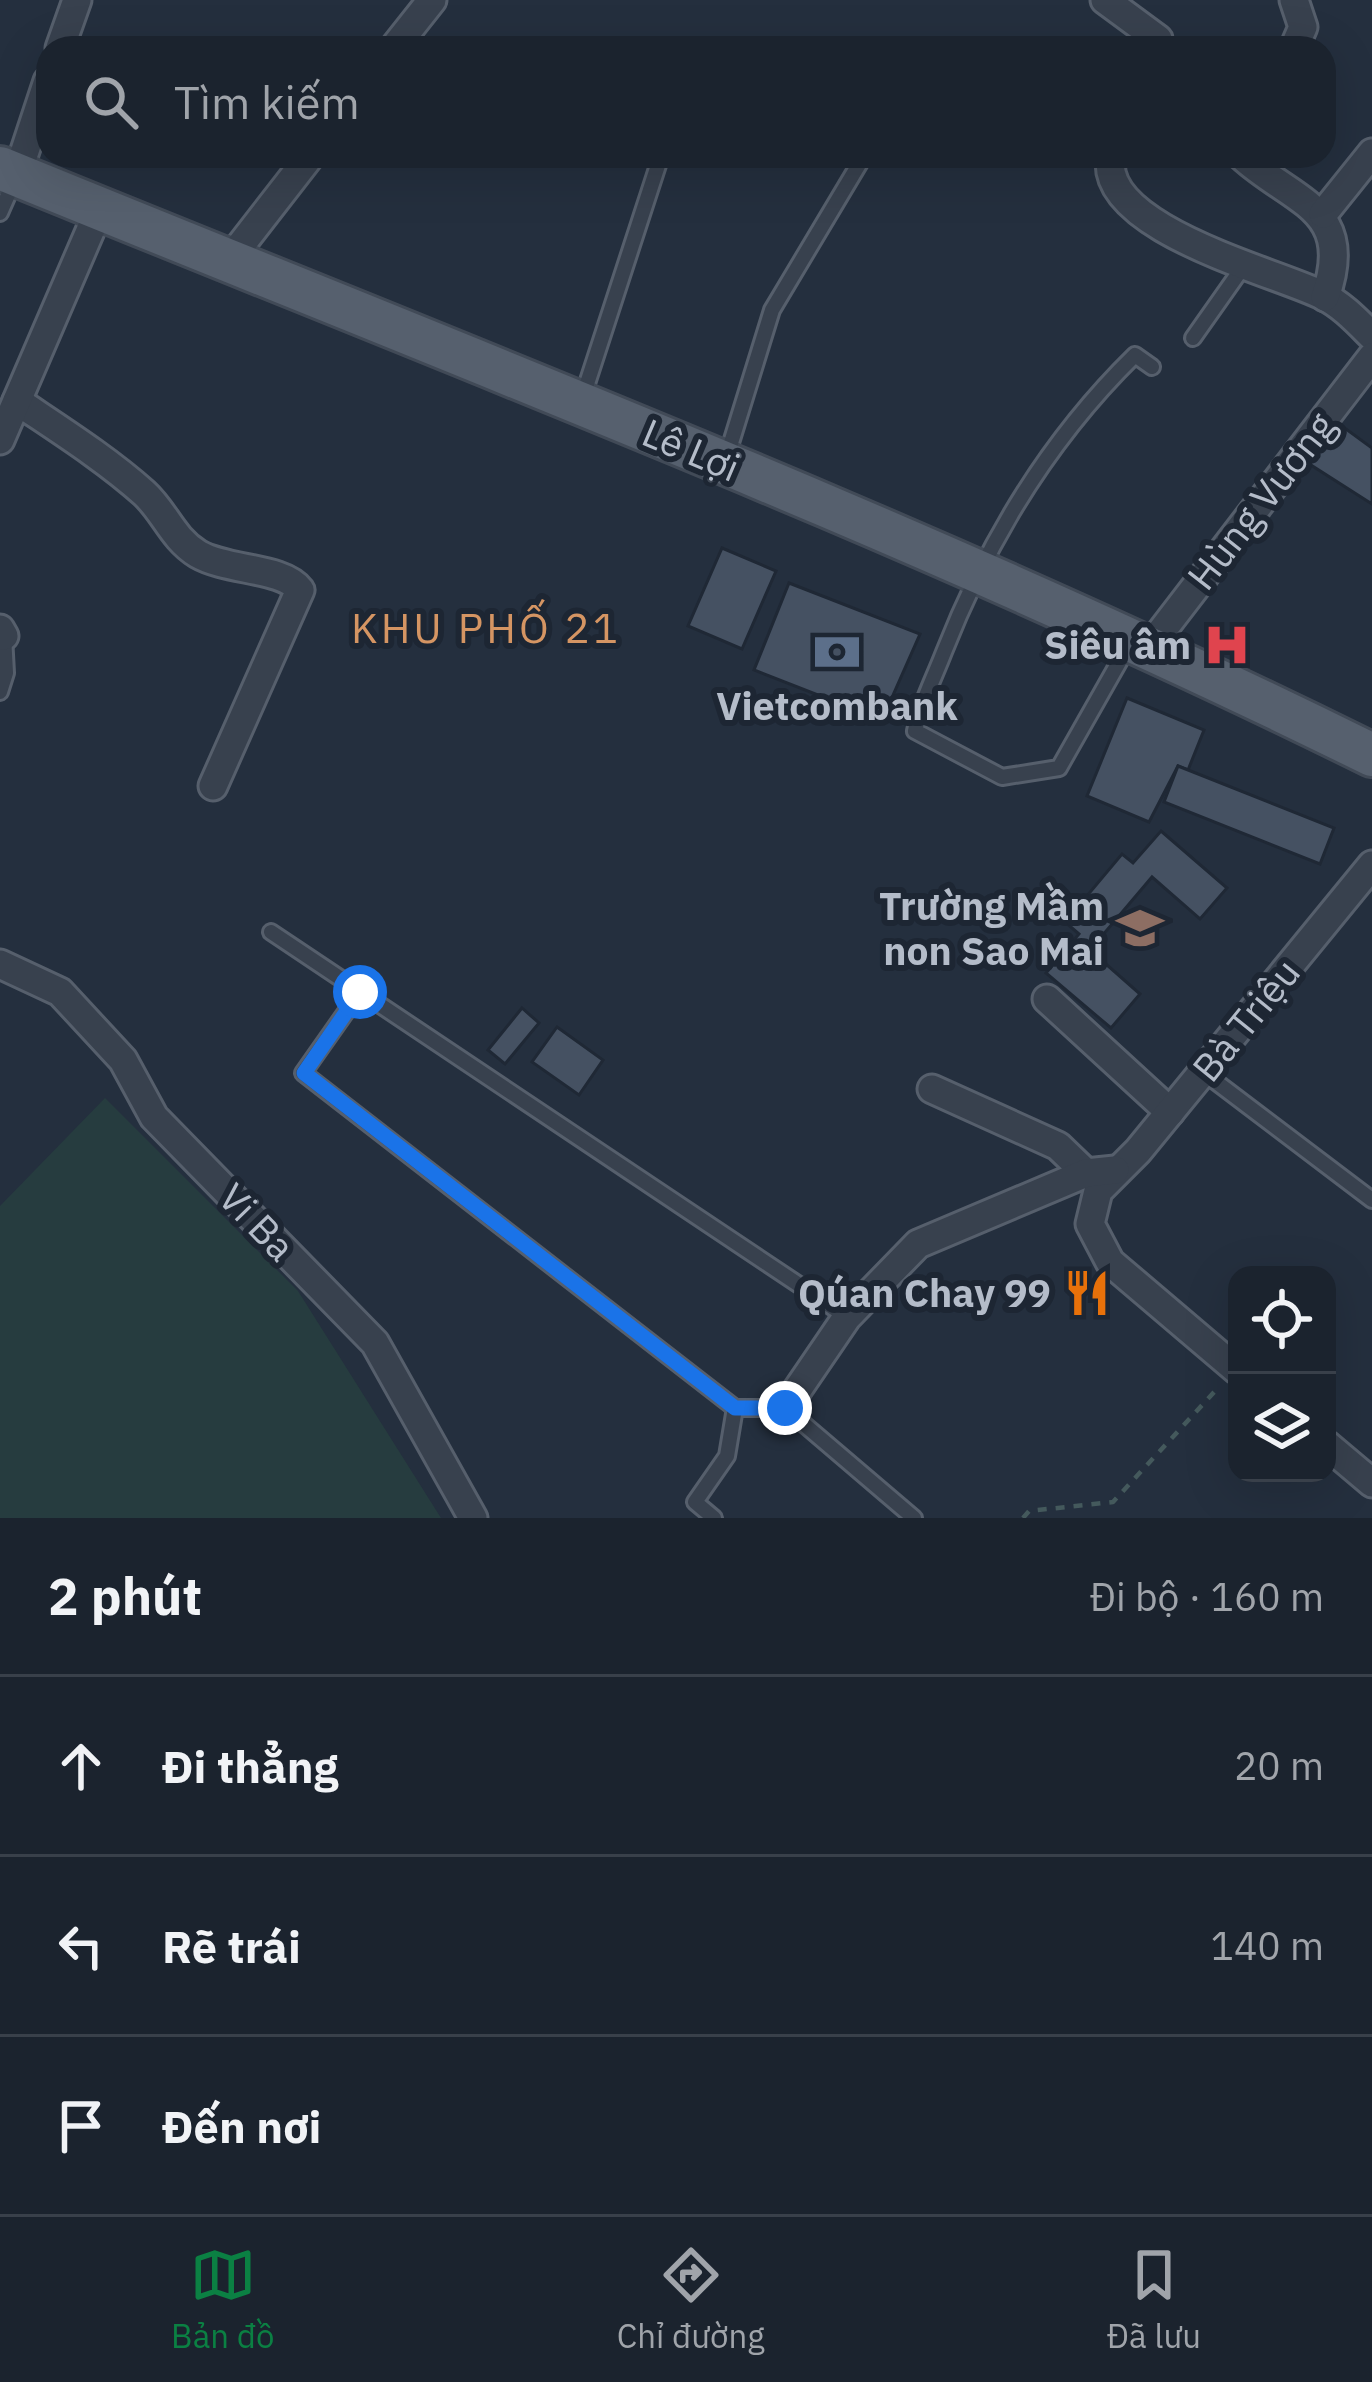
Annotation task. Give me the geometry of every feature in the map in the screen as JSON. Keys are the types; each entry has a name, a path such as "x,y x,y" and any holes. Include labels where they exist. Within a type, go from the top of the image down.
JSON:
{"main road":[{"name":"Lê Lợi","path":"9,171 581,404 1141,641 1372,755"}],"street":[{"path":"64,36 77,0"},
{"path":"1105,0 1132,8 1155,36"},
{"path":"1294,0 1303,27 1299,36"},
{"path":"401,36 420,4"},
{"path":"9,171 36,109"},
{"path":"1323,214 1372,153"},
{"path":"230,259 301,168"},
{"path":"1112,168 1112,182 1128,202 1167,230 1243,267 1325,297 1372,336"},
{"path":"1259,168 1323,214 1334,250 1325,297"},
{"path":"0,440 100,208"},
{"name":"Hùng Vương","path":"1141,641 1372,358"},
{"path":"17,400 135,485 169,531 194,551 230,569 282,577 300,590 213,786"},
{"name":"Bà Triệu","path":"1228,1362 1121,1272 1099,1245 1090,1224 1098,1191 1170,1112 1372,865"},
{"name":"Vi Ba","path":"0,964 60,992 123,1060 154,1117 375,1343 473,1518"},
{"path":"1047,999 1170,1112"},
{"path":"932,1089 1058,1146 1086,1173"},
{"path":"785,1408 847,1317 918,1244 1086,1173 1115,1170"},
{"path":"1336,1453 1372,1484"}],"lane":[{"path":"581,404 658,168"},
{"path":"724,464 772,310 857,168"},
{"path":"0,213 9,171"},
{"path":"1192,338 1243,267"},
{"path":"1141,641 1059,767 1002,777 919,737 917,722 976,571 1082,407 1135,355 1152,367"},
{"path":"0,692 6,673 2,632"},
{"path":"271,932 847,1317"},
{"path":"360,992 304,1073 735,1408 785,1408 914,1518"},
{"path":"1203,1072 1372,1200"},
{"path":"714,1518 695,1502 727,1456 735,1408"}],"path":[{"path":"1023,1518 1029,1511 1113,1502 1231,1374"}],"green space":[{"path":"105,1098 298,1291 441,1518 0,1518 0,1206"}],"building":[{"path":"1331,418 1372,448 1372,504 1300,458"},
{"path":"722,548 776,571 742,649 688,626"},
{"name":"Vietcombank","path":"789,583 920,634 882,720 754,670"},
{"path":"1127,698 1204,730 1188,770 1178,766 1149,822 1087,796"},
{"path":"1178,766 1334,828 1320,864 1164,802"},
{"path":"1161,831 1227,888 1200,919 1152,877 1090,950 1140,994 1111,1028 1046,973 1079,934 1065,922 1122,854 1133,863"},
{"path":"522,1008 539,1023 505,1064 488,1050"},
{"path":"557,1027 603,1060 579,1095 532,1062"}],"place":[{"name":"Siêu âm","path":"1227,645"},
{"name":"Vietcombank","path":"837,652"},
{"name":"Trường Mầm non Sao Mai","path":"1140,928"},
{"name":"Qúan Chay 99","path":"1087,1293"}],"district":[{"name":"KHU PHỐ 21","path":"486,628"}],"route":[{"path":"360,992 304,1073 735,1408 785,1408"}]}
